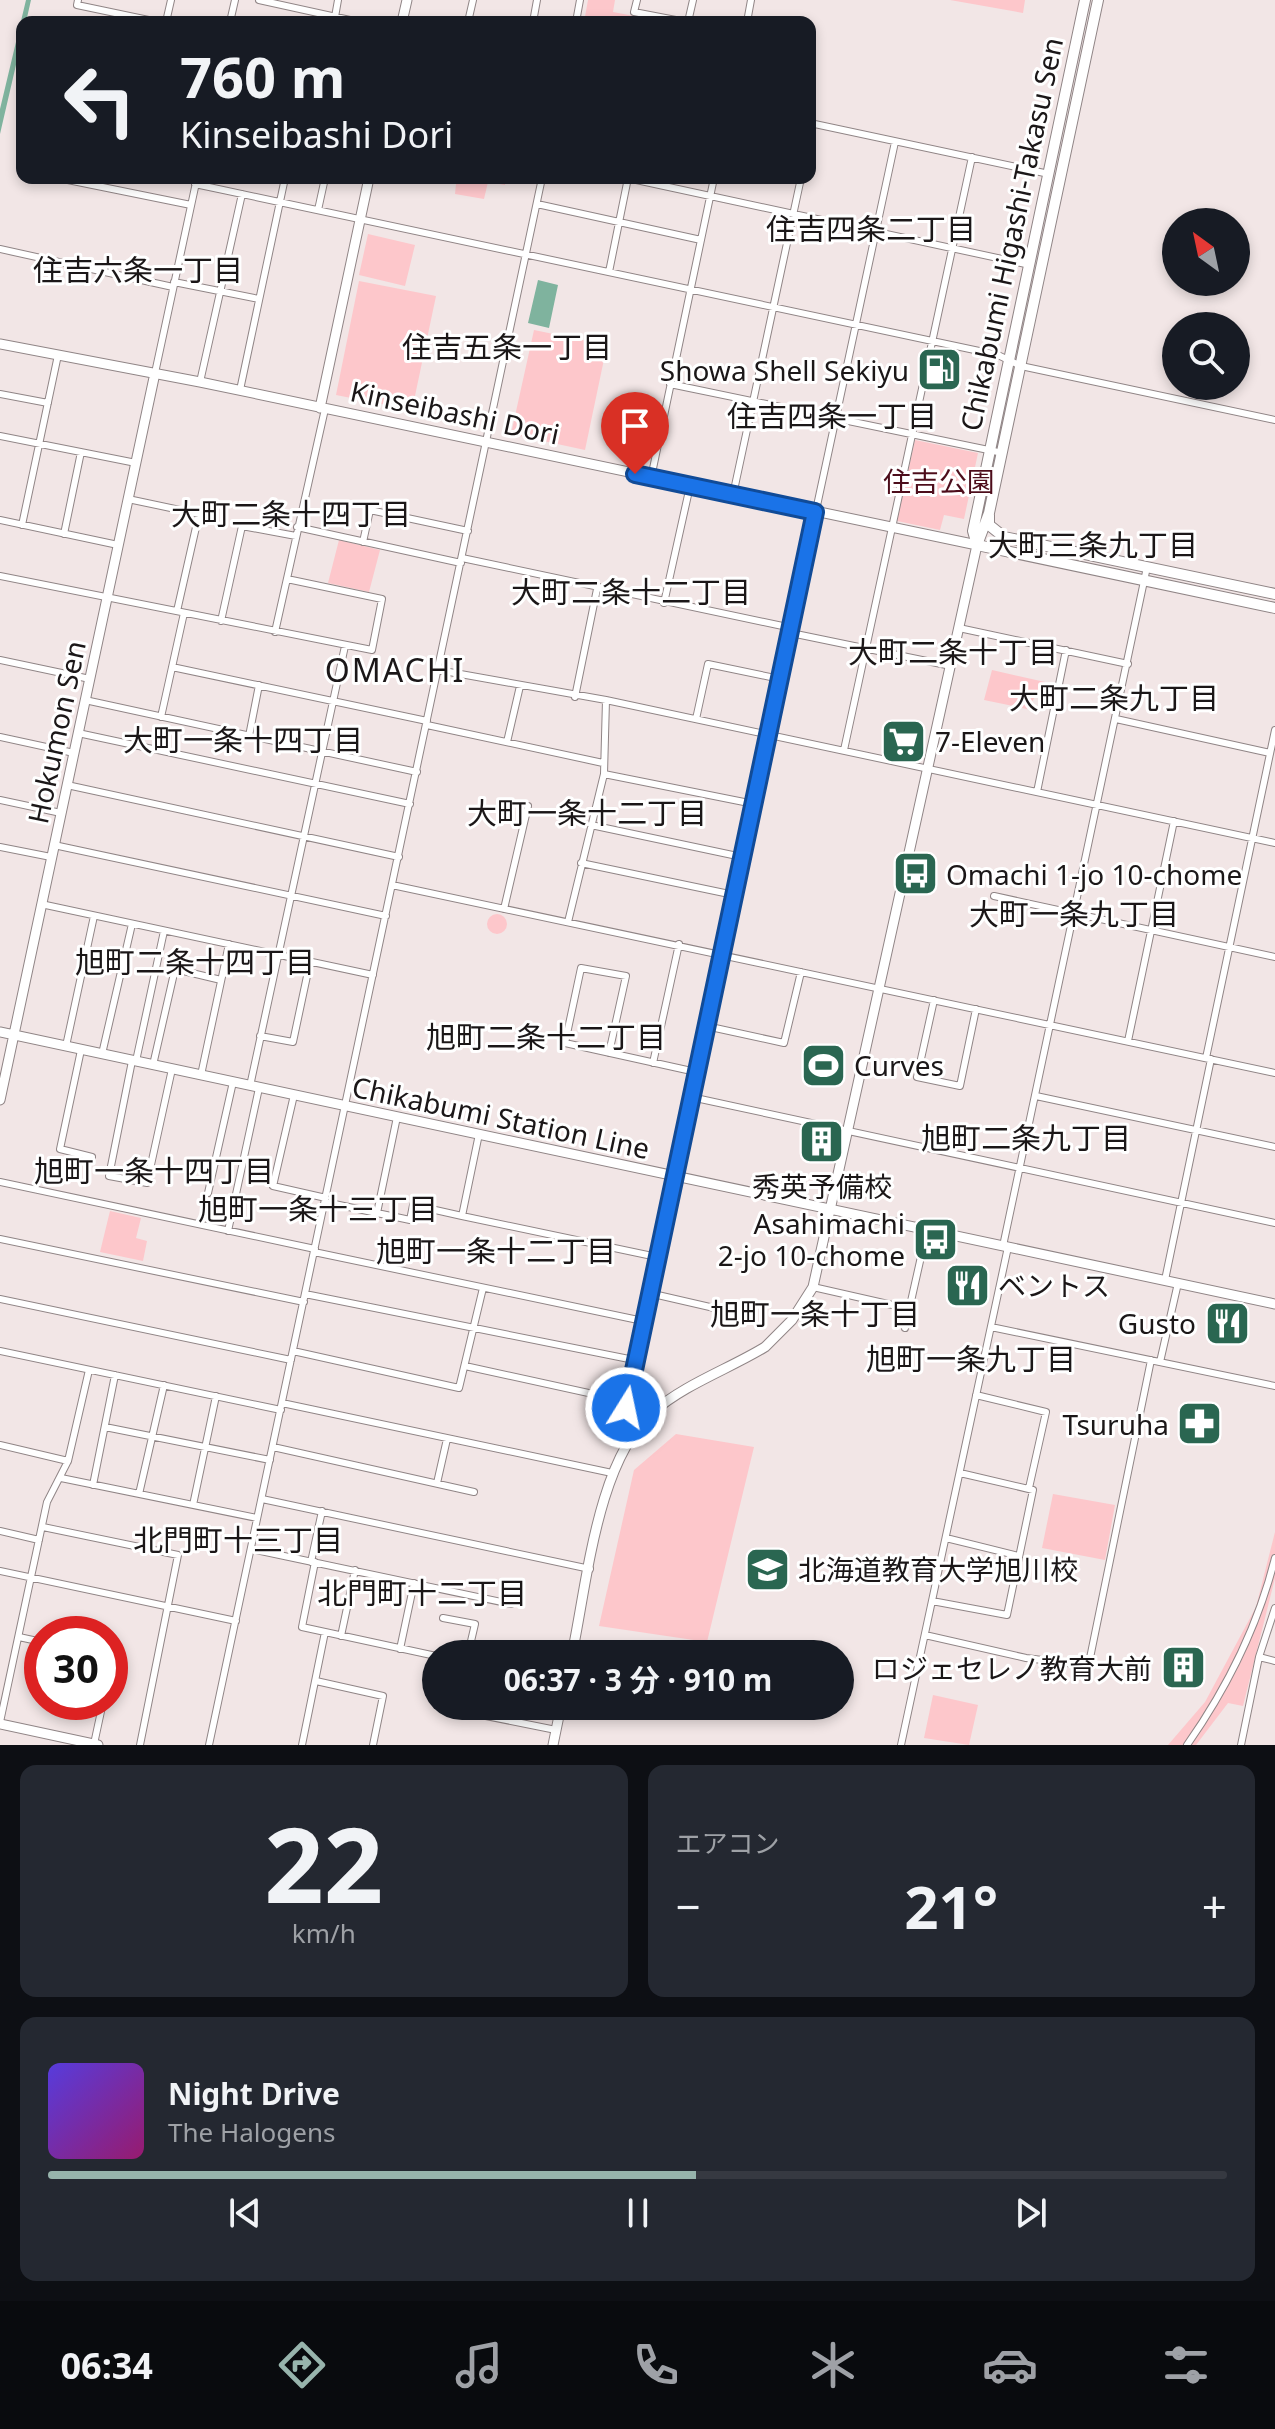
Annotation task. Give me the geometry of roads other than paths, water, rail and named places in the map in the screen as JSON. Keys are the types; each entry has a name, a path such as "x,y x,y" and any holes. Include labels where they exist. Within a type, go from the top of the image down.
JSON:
{"main road":[{"name":"Chikabumi Higashi-Takasu Sen","path":"977,545 973,531 1085,0"},
{"name":"Chikabumi Higashi-Takasu Sen","path":"977,545 989,513 1003,453 1098,0"},
{"path":"989,513 989,525 995,533 1004,537 1275,594"},
{"path":"977,545 1004,537"},
{"name":"Kinseibashi Dori","path":"977,545 1275,608"}],"street":[{"path":"78,0 77,5 129,16"},
{"path":"259,0 330,16"},
{"path":"637,0 634,12 655,16"},
{"path":"816,124 1060,176"},
{"path":"638,1426 625,1401 895,142"},
{"path":"844,750 972,157"},
{"path":"88,184 191,205"},
{"path":"155,373 195,184"},
{"path":"207,184 1010,358 1021,366 1275,420"},
{"path":"240,390 284,184"},
{"path":"318,210 324,184"},
{"path":"275,632 368,184"},
{"path":"209,1745 541,184"},
{"path":"609,272 627,184"},
{"path":"655,184 1042,267"},
{"path":"651,478 713,184"},
{"path":"733,495 800,184"},
{"path":"200,382 242,194"},
{"path":"537,204 701,240"},
{"path":"0,249 259,299"},
{"name":"Kinseibashi Dori","path":"0,344 240,390 977,545"},
{"path":"22,525 58,355"},
{"name":"Hokumon Sen","path":"0,1100 155,373"},
{"path":"670,384 1003,453"},
{"path":"0,394 48,403"},
{"path":"0,436 136,463"},
{"path":"64,534 81,452"},
{"path":"664,603 690,486"},
{"path":"128,499 199,514 161,717"},
{"path":"363,542 370,510 468,531"},
{"path":"0,520 118,545"},
{"path":"221,621 242,526 296,536"},
{"path":"297,527 951,666"},
{"name":"Chikabumi Higashi-Takasu Sen","path":"575,1640 612,1473 638,1426 673,1398 765,1347 792,1320 813,1287 977,545"},
{"path":"901,1745 991,1327 1021,1167 1147,567"},
{"path":"0,576 372,650 382,599 287,579"},
{"path":"575,697 597,589"},
{"path":"959,628 1128,664"},
{"path":"228,1231 260,1036 345,646"},
{"path":"1037,792 1066,650"},
{"path":"0,660 90,679"},
{"path":"696,719 708,664 780,679"},
{"path":"172,667 603,763"},
{"path":"438,670 575,697 606,700 1275,843"},
{"path":"249,736 259,685"},
{"path":"507,742 520,686"},
{"path":"85,700 417,772"},
{"path":"568,922 604,774 606,700"},
{"path":"1116,719 1270,753"},
{"path":"1165,1280 1197,1130 1228,947 1275,730"},
{"path":"78,733 410,804"},
{"path":"0,737 74,753"},
{"path":"604,774 754,804"},
{"path":"67,785 399,857"},
{"path":"0,800 61,813"},
{"path":"504,909 528,806"},
{"path":"1128,1041 1174,821"},
{"path":"591,825 742,857"},
{"path":"54,845 386,916"},
{"path":"0,847 51,857"},
{"path":"581,863 734,895"},
{"path":"392,885 1275,1073"},
{"path":"994,896 1275,957"},
{"path":"41,904 373,975"},
{"path":"66,1046 94,916"},
{"path":"102,1054 132,924"},
{"path":"164,931 109,1176 147,1183 172,1069"},
{"path":"201,1075 229,944"},
{"path":"653,1063 679,944"},
{"path":"260,1036 293,1042 310,962"},
{"path":"609,1053 626,976 581,968 565,1043 609,1053 653,1063 696,1072"},
{"path":"153,1065 175,969 221,980"},
{"path":"706,1026 784,1043 801,972"},
{"path":"934,1000 917,1077 960,1086 976,1009"},
{"name":"Chikabumi Station Line","path":"0,1032 1275,1304"},
{"path":"81,1050 60,1149 92,1157"},
{"path":"208,1193 233,1082"},
{"path":"294,1095 273,1186 410,1220 413,1205 657,1257"},
{"path":"1036,1096 1275,1147"},
{"path":"691,1097 1275,1223"},
{"path":"377,1213 397,1117"},
{"path":"462,1216 479,1134"},
{"path":"0,1182 643,1321"},
{"path":"905,1328 927,1230"},
{"path":"0,1239 304,1298 474,1327 634,1360"},
{"path":"1160,1362 1178,1283"},
{"path":"813,1287 910,1309"},
{"path":"293,1351 459,1388 483,1288"},
{"path":"649,1293 749,1316"},
{"path":"0,1299 291,1360"},
{"path":"991,1327 1275,1386"},
{"path":"0,1351 612,1473"},
{"path":"925,1635 1026,1658 1083,1665 1090,1658 1151,1360"},
{"path":"465,1366 625,1401"},
{"path":"89,1370 68,1461 47,1502 0,1723 96,1744 100,1720"},
{"path":"93,1485 115,1375"},
{"path":"139,1494 164,1385"},
{"path":"976,1395 1046,1412 1029,1488"},
{"path":"193,1505 216,1396"},
{"path":"105,1427 270,1460"},
{"path":"437,1483 447,1439"},
{"path":"0,1445 68,1461"},
{"path":"273,1447 474,1492"},
{"path":"932,1601 1007,1615 1033,1490 960,1473"},
{"path":"61,1478 257,1518"},
{"path":"262,1499 590,1569"},
{"path":"322,1511 302,1627 422,1653"},
{"path":"43,1527 178,1555 140,1745"},
{"path":"0,1531 39,1540"},
{"path":"946,1538 1019,1556"},
{"path":"251,1549 511,1604"},
{"path":"1187,1745 1227,1683 1262,1611 1275,1558"},
{"path":"341,1636 355,1570"},
{"path":"0,1571 236,1621"},
{"path":"400,1649 414,1583"},
{"path":"1241,1745 1259,1657 1275,1608"},
{"path":"443,1618 475,1624 471,1640"},
{"path":"302,1745 325,1632"},
{"path":"19,1637 24,1638"},
{"path":"1259,1657 1275,1661"},
{"path":"316,1681 383,1696 375,1745"},
{"path":"506,1720 556,1730"},
{"path":"553,1745 558,1720"},
{"path":"44,1745 47,1734"}],"place":[{"name":"Showa Shell Sekiyu","path":"940,370"},
{"name":"7-Eleven","path":"904,741"},
{"name":"Omachi 1-jo 10-chome","path":"915,874"},
{"name":"Curves","path":"823,1065"},
{"name":"秀英予備校","path":"822,1141"},
{"name":"Asahimachi 2-jo 10-chome","path":"936,1239"},
{"name":"ベントス","path":"967,1285"},
{"name":"Gusto","path":"1227,1323"},
{"name":"Tsuruha","path":"1200,1424"},
{"name":"北海道教育大学旭川校","path":"767,1569"},
{"name":"ロジェセレノ教育大前","path":"1183,1668"}],"district":[{"name":"住吉四条二丁目","path":"871,228"},
{"name":"住吉六条一丁目","path":"138,269"},
{"name":"住吉五条一丁目","path":"507,346"},
{"name":"住吉四条一丁目","path":"832,415"},
{"name":"大町二条十四丁目","path":"291,513"},
{"name":"大町三条九丁目","path":"1093,544"},
{"name":"大町二条十二丁目","path":"631,591"},
{"name":"大町二条十丁目","path":"953,651"},
{"name":"OMACHI","path":"395,669"},
{"name":"大町二条九丁目","path":"1114,697"},
{"name":"大町一条十四丁目","path":"243,739"},
{"name":"大町一条十二丁目","path":"587,812"},
{"name":"大町一条九丁目","path":"1074,913"},
{"name":"旭町二条十四丁目","path":"195,961"},
{"name":"旭町二条十二丁目","path":"546,1036"},
{"name":"旭町二条九丁目","path":"1026,1137"},
{"name":"旭町一条十四丁目","path":"154,1170"},
{"name":"旭町一条十三丁目","path":"318,1208"},
{"name":"旭町一条十二丁目","path":"496,1250"},
{"name":"旭町一条十丁目","path":"815,1313"},
{"name":"旭町一条九丁目","path":"971,1358"},
{"name":"北門町十三丁目","path":"238,1539"},
{"name":"北門町十二丁目","path":"422,1592"}],"park label":[{"name":"住吉公園","path":"939,481"}]}
